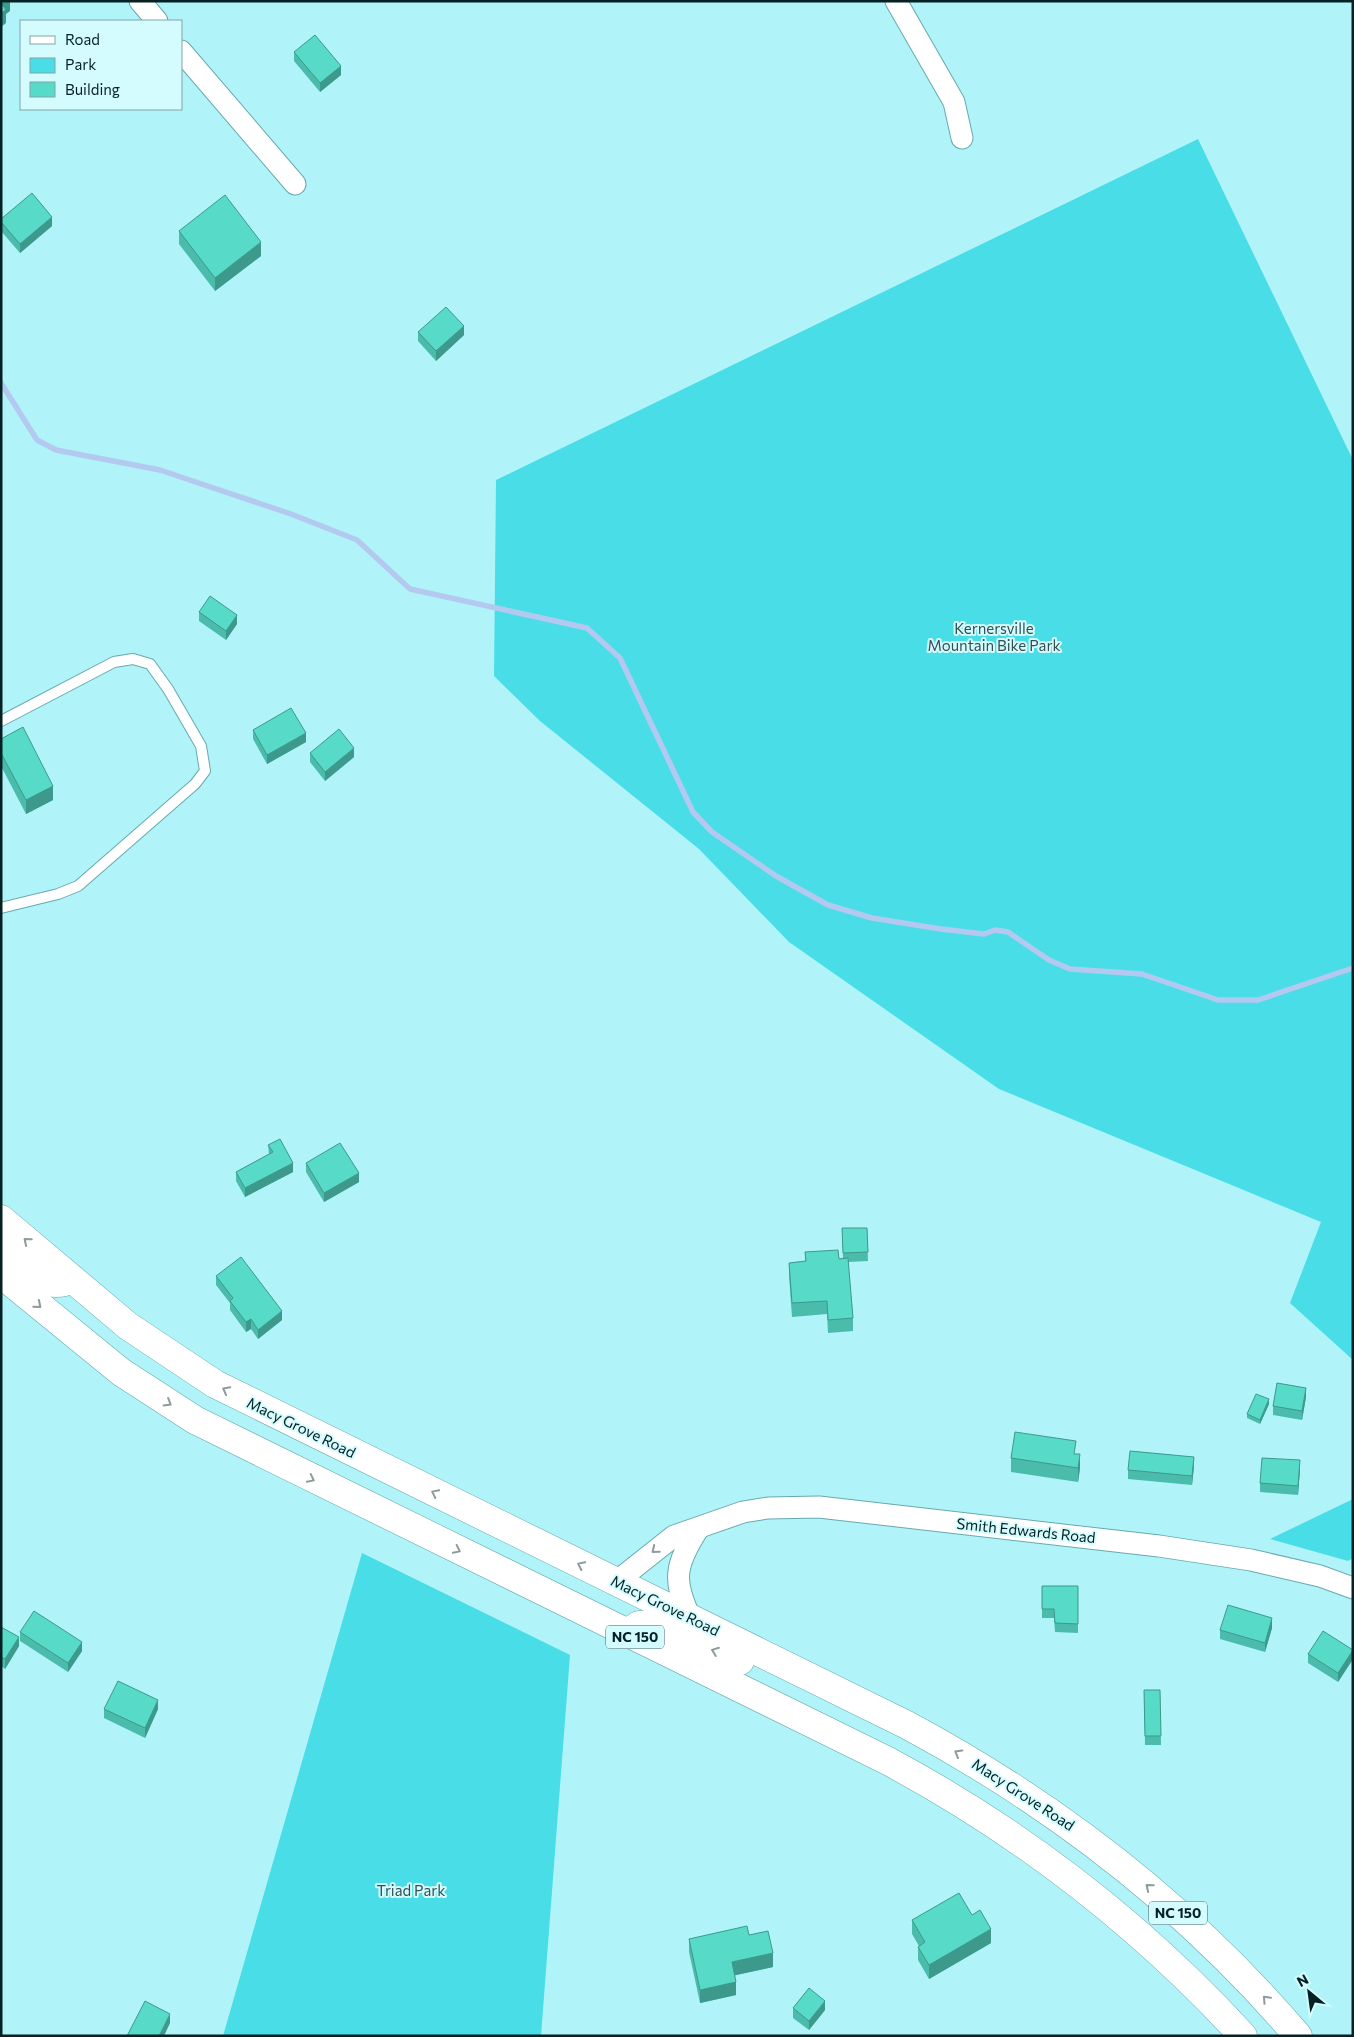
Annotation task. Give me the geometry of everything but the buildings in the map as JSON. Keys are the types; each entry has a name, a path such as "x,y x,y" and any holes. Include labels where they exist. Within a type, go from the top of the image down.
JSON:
{"main road":[{"name":"Macy Grove Road","path":"1,1219 145,1339 215,1384 907,1725 956,1751 1044,1806 1130,1871 1210,1942 1298,2036"},
{"path":"1,1247 46,1283 63,1284 72,1279"},
{"name":"NC 150","path":"1,1274 120,1372 195,1420 888,1761 936,1787 1066,1873 1142,1935 1182,1972 1243,2036"},
{"path":"627,1633 639,1625 646,1624 662,1627 691,1642 907,1725"}],"street":[{"path":"140,1 156,20"},
{"path":"896,1 954,102 962,138"},
{"path":"182,51 295,184"},
{"name":"Smith Edwards Road","path":"616,1582 674,1536 698,1529 727,1517 768,1508 820,1507 1159,1546 1287,1567 1353,1588"},
{"path":"691,1619 682,1601 677,1575 684,1550 698,1529"}],"lane":[{"path":"1,908 58,894 78,886 195,784 205,771 201,746 168,689 150,664 133,659 114,662 5,719"}],"green space":[{"name":"Kernersville Mountain Bike Park","path":"1198,139 1353,460 1353,1360 1290,1303 1321,1222 999,1089 789,942 699,849 540,721 494,676 496,480"},
{"path":"1353,1499 1353,1558 1348,1561 1270,1539"},
{"name":"Triad Park","path":"362,1553 570,1655 541,2036 223,2036"}],"waterway":[{"path":"1,383 37,440 56,450 160,470 291,514 357,540 410,589 587,628 620,658 693,812 712,832 776,876 828,905 872,918 941,929 984,934 995,930 1008,932 1049,960 1070,969 1142,974 1218,1000 1258,1000 1353,968"}]}
